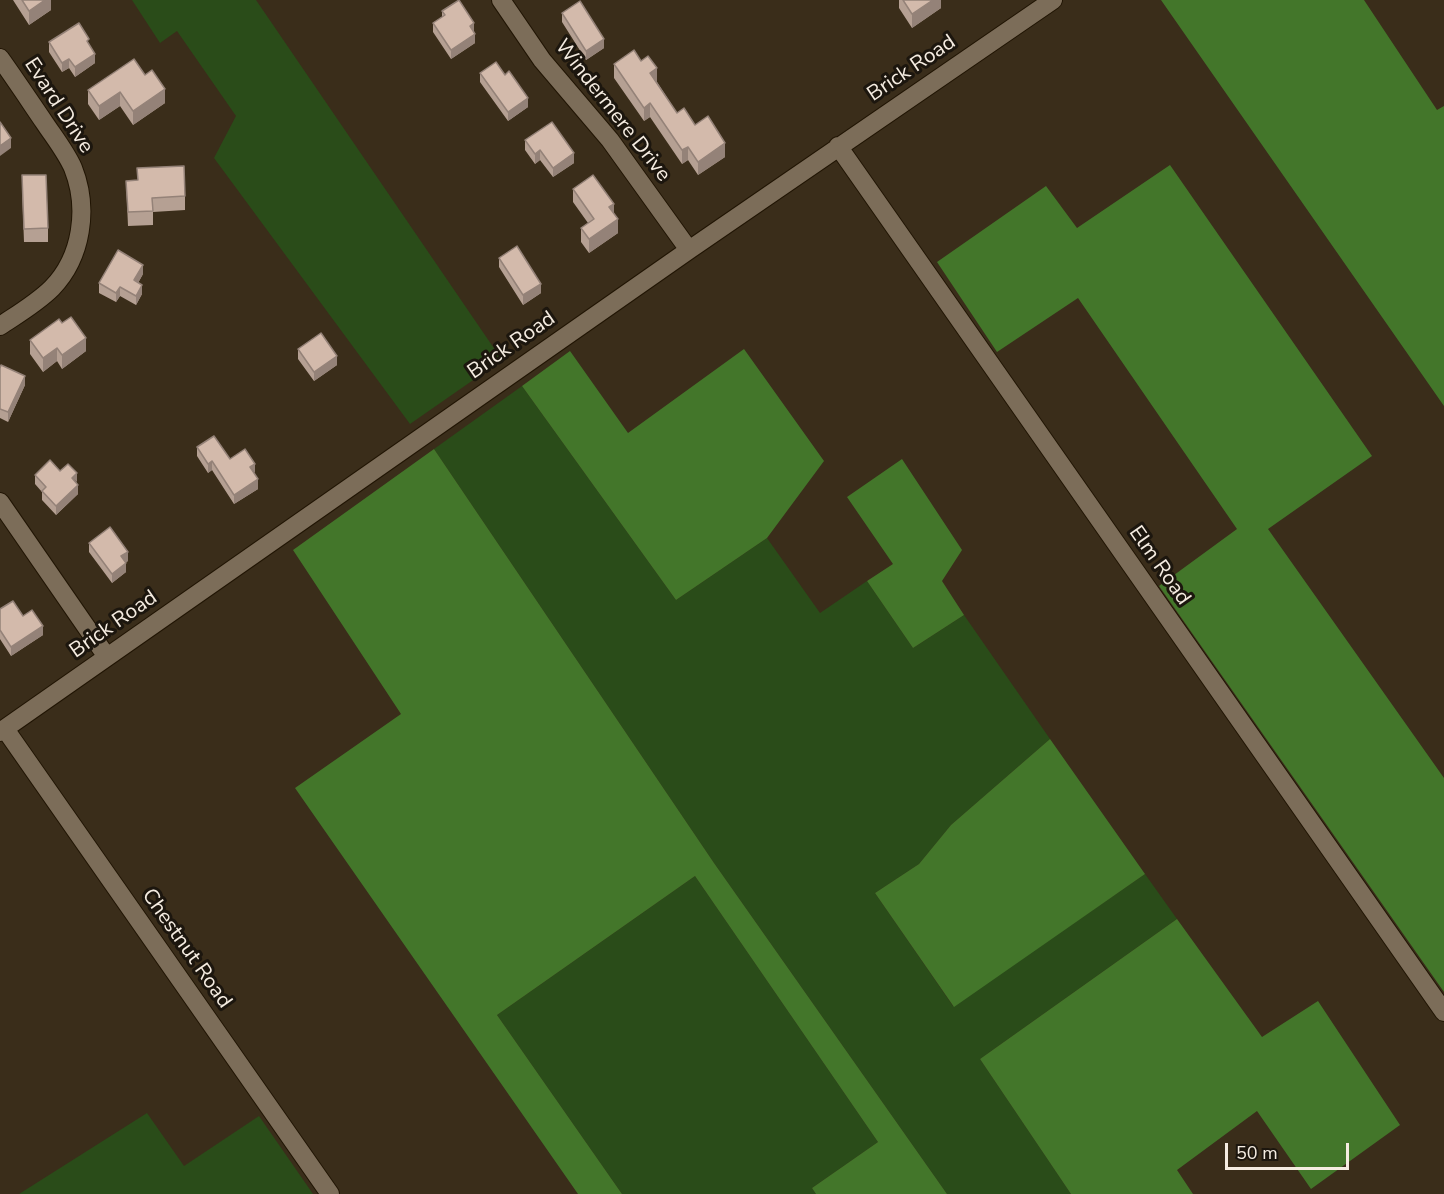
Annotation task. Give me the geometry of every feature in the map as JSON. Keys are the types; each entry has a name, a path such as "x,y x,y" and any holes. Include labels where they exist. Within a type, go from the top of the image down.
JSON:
{"street":[{"name":"Windermere Drive","path":"501,0 542,60 610,140 689,250"},
{"name":"Brick Road","path":"2,730 838,146 1053,0"},
{"name":"Evard Drive","path":"0,58 68,158 79,191 81,228 75,250 65,270 52,287 36,302 0,326"},
{"name":"Elm Road","path":"838,146 1444,1012"},
{"path":"0,502 107,657"},
{"name":"Chestnut Road","path":"2,730 330,1194"}],"green space":[{"path":"132,0 256,0 502,360 410,424 214,158 236,116 177,31 160,43"},
{"path":"1161,0 1364,0 1437,110 1444,106 1444,406"},
{"path":"1170,165 1372,456 1268,529 1444,778 1444,992 1159,586 1237,529 1078,298 997,352 937,262 1046,186 1077,228"},
{"path":"744,349 824,461 767,538 676,600 522,386 570,351 628,433"},
{"path":"522,386 676,600 767,538 820,613 867,581 913,648 964,615 1050,739 951,825 919,864 875,893 953,1006 1145,874 1177,919 980,1059 1071,1194 947,1194 714,863 434,449"},
{"path":"434,449 714,863 947,1194 816,1194 812,1188 878,1142 695,876 497,1015 622,1194 578,1194 295,788 401,714 293,550"},
{"path":"902,459 962,550 942,581 964,615 913,648 867,581 893,564 847,497"},
{"path":"1050,739 1145,874 954,1007 875,893 919,864 951,825"},
{"path":"695,876 878,1142 812,1188 816,1194 622,1194 497,1015"},
{"path":"1177,919 1262,1037 1318,1001 1400,1125 1311,1189 1257,1111 1177,1170 1193,1194 1071,1194 980,1059"},
{"path":"147,1113 184,1166 259,1116 313,1194 19,1194"}],"building":[{"path":"22,0 45,0 29,11"},
{"path":"459,0 474,23 470,26 475,34 451,50 433,23 445,15 442,11"},
{"path":"903,0 933,0 912,14"},
{"path":"580,1 604,39 586,51 562,13"},
{"path":"79,23 95,54 75,67 69,59 62,63 49,42"},
{"path":"634,50 641,61 648,56 657,68 650,73 677,113 684,108 695,125 708,116 725,143 698,162 688,147 682,150 650,103 644,108 614,64"},
{"path":"134,59 145,75 152,70 165,89 133,111 120,92 99,106 88,90"},
{"path":"496,62 505,75 509,71 528,98 508,112 480,73"},
{"path":"0,122 11,138 0,146"},
{"path":"552,122 574,153 553,168 540,150 535,154 525,140"},
{"path":"184,166 185,196 152,198 153,211 128,212 126,181 138,180 137,168"},
{"path":"22,175 46,175 48,228 24,229"},
{"path":"593,175 614,204 609,207 618,219 589,239 581,228 594,219 573,189"},
{"path":"517,246 541,284 523,295 499,258"},
{"path":"118,250 143,265 134,280 142,285 136,296 120,287 116,293 99,283"},
{"path":"71,317 86,338 62,355 57,348 43,358 30,340 59,319 62,323"},
{"path":"321,333 337,356 314,372 298,349"},
{"path":"1,365 25,376 8,412 0,409"},
{"path":"214,436 230,459 245,449 255,464 250,467 258,479 234,495 212,461 208,464 197,447"},
{"path":"50,460 60,471 68,464 77,473 72,478 78,485 56,506 42,491 46,487 35,475"},
{"path":"110,527 128,552 121,556 126,563 112,574 89,543"},
{"path":"13,601 23,616 32,610 43,626 11,647 0,630 0,609"}]}
